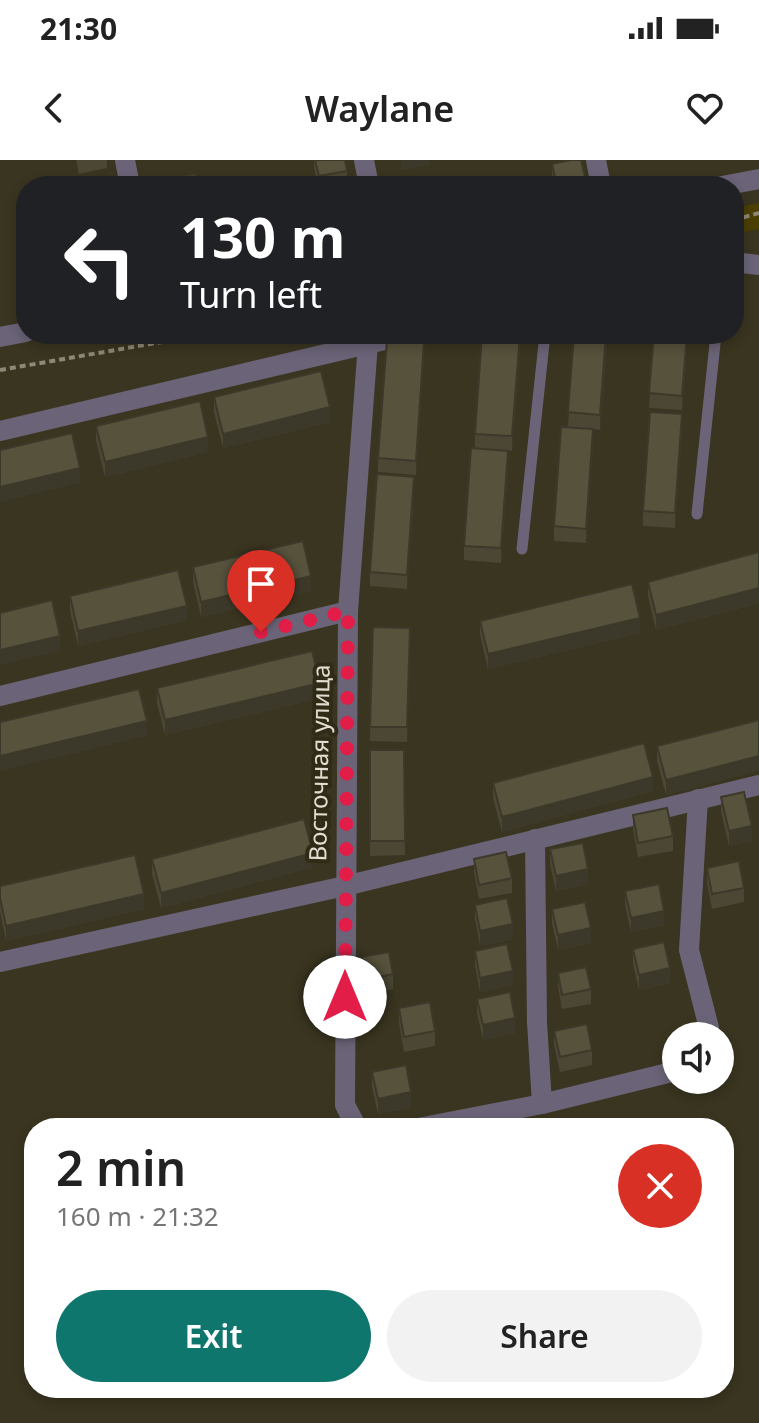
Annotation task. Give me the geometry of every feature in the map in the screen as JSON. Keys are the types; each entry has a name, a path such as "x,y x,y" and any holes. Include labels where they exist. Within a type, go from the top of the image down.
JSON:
{"street":[{"path":"0,431 364,344"},
{"name":"Восточная улица","path":"352,1118 345,1105 348,611 368,344"},
{"path":"0,696 348,611"},
{"path":"0,962 345,886 759,785"},
{"path":"698,799 689,950 707,1022"},
{"path":"535,839 537,1022 542,1104"},
{"path":"470,1118 662,1074"}],"lane":[{"path":"522,549 544,344"},
{"path":"697,514 715,344"}],"path":[{"path":"0,370 150,344"}],"shaded area":[{"path":"759,203 759,229 744,232 744,206"}],"building":[{"path":"315,160 345,160 347,171 319,176"},
{"path":"581,160 585,176 555,176 552,164"},
{"path":"387,344 424,344 416,461 378,458"},
{"path":"481,344 519,344 512,436 475,434"},
{"path":"573,344 605,344 600,415 568,412"},
{"path":"653,344 686,344 682,396 649,393"},
{"path":"321,371 330,407 223,434 214,397"},
{"path":"200,401 208,437 105,462 96,426"},
{"path":"650,412 682,414 675,513 643,511"},
{"path":"561,427 593,429 586,529 554,526"},
{"path":"72,433 80,468 0,487 0,450"},
{"path":"471,448 508,451 501,548 464,546"},
{"path":"377,474 414,477 407,575 370,572"},
{"path":"303,541 311,576 201,602 193,567"},
{"path":"759,552 759,588 656,615 648,582"},
{"path":"178,570 187,606 78,631 70,596"},
{"path":"632,584 640,618 488,654 480,621"},
{"path":"52,600 60,636 0,650 0,613"},
{"path":"373,627 410,628 407,727 370,727"},
{"path":"312,651 320,683 165,720 157,688"},
{"path":"139,689 147,721 0,756 0,722"},
{"path":"759,720 759,756 666,780 657,746"},
{"path":"644,743 653,777 502,817 493,783"},
{"path":"370,750 404,750 405,841 370,841"},
{"path":"744,792 752,826 729,831 721,797"},
{"path":"667,808 673,836 638,843 633,815"},
{"path":"304,819 313,853 161,893 152,859"},
{"path":"583,843 588,869 556,876 550,849"},
{"path":"506,852 512,878 479,885 474,859"},
{"path":"135,855 144,894 6,926 0,886"},
{"path":"739,861 744,888 712,894 707,868"},
{"path":"659,884 664,911 631,918 625,891"},
{"path":"507,898 513,924 480,931 475,905"},
{"path":"585,902 591,928 558,935 552,909"},
{"path":"664,942 670,968 639,975 633,949"},
{"path":"507,944 513,971 480,978 475,951"},
{"path":"389,952 393,974 366,980 361,957"},
{"path":"586,967 591,989 562,995 558,973"},
{"path":"510,992 515,1018 483,1025 477,999"},
{"path":"430,1002 435,1031 404,1037 399,1008"},
{"path":"587,1024 592,1050 560,1057 554,1031"},
{"path":"406,1065 411,1092 378,1099 372,1072"}],"route":[{"path":"261,632 348,611 345,997"}]}
